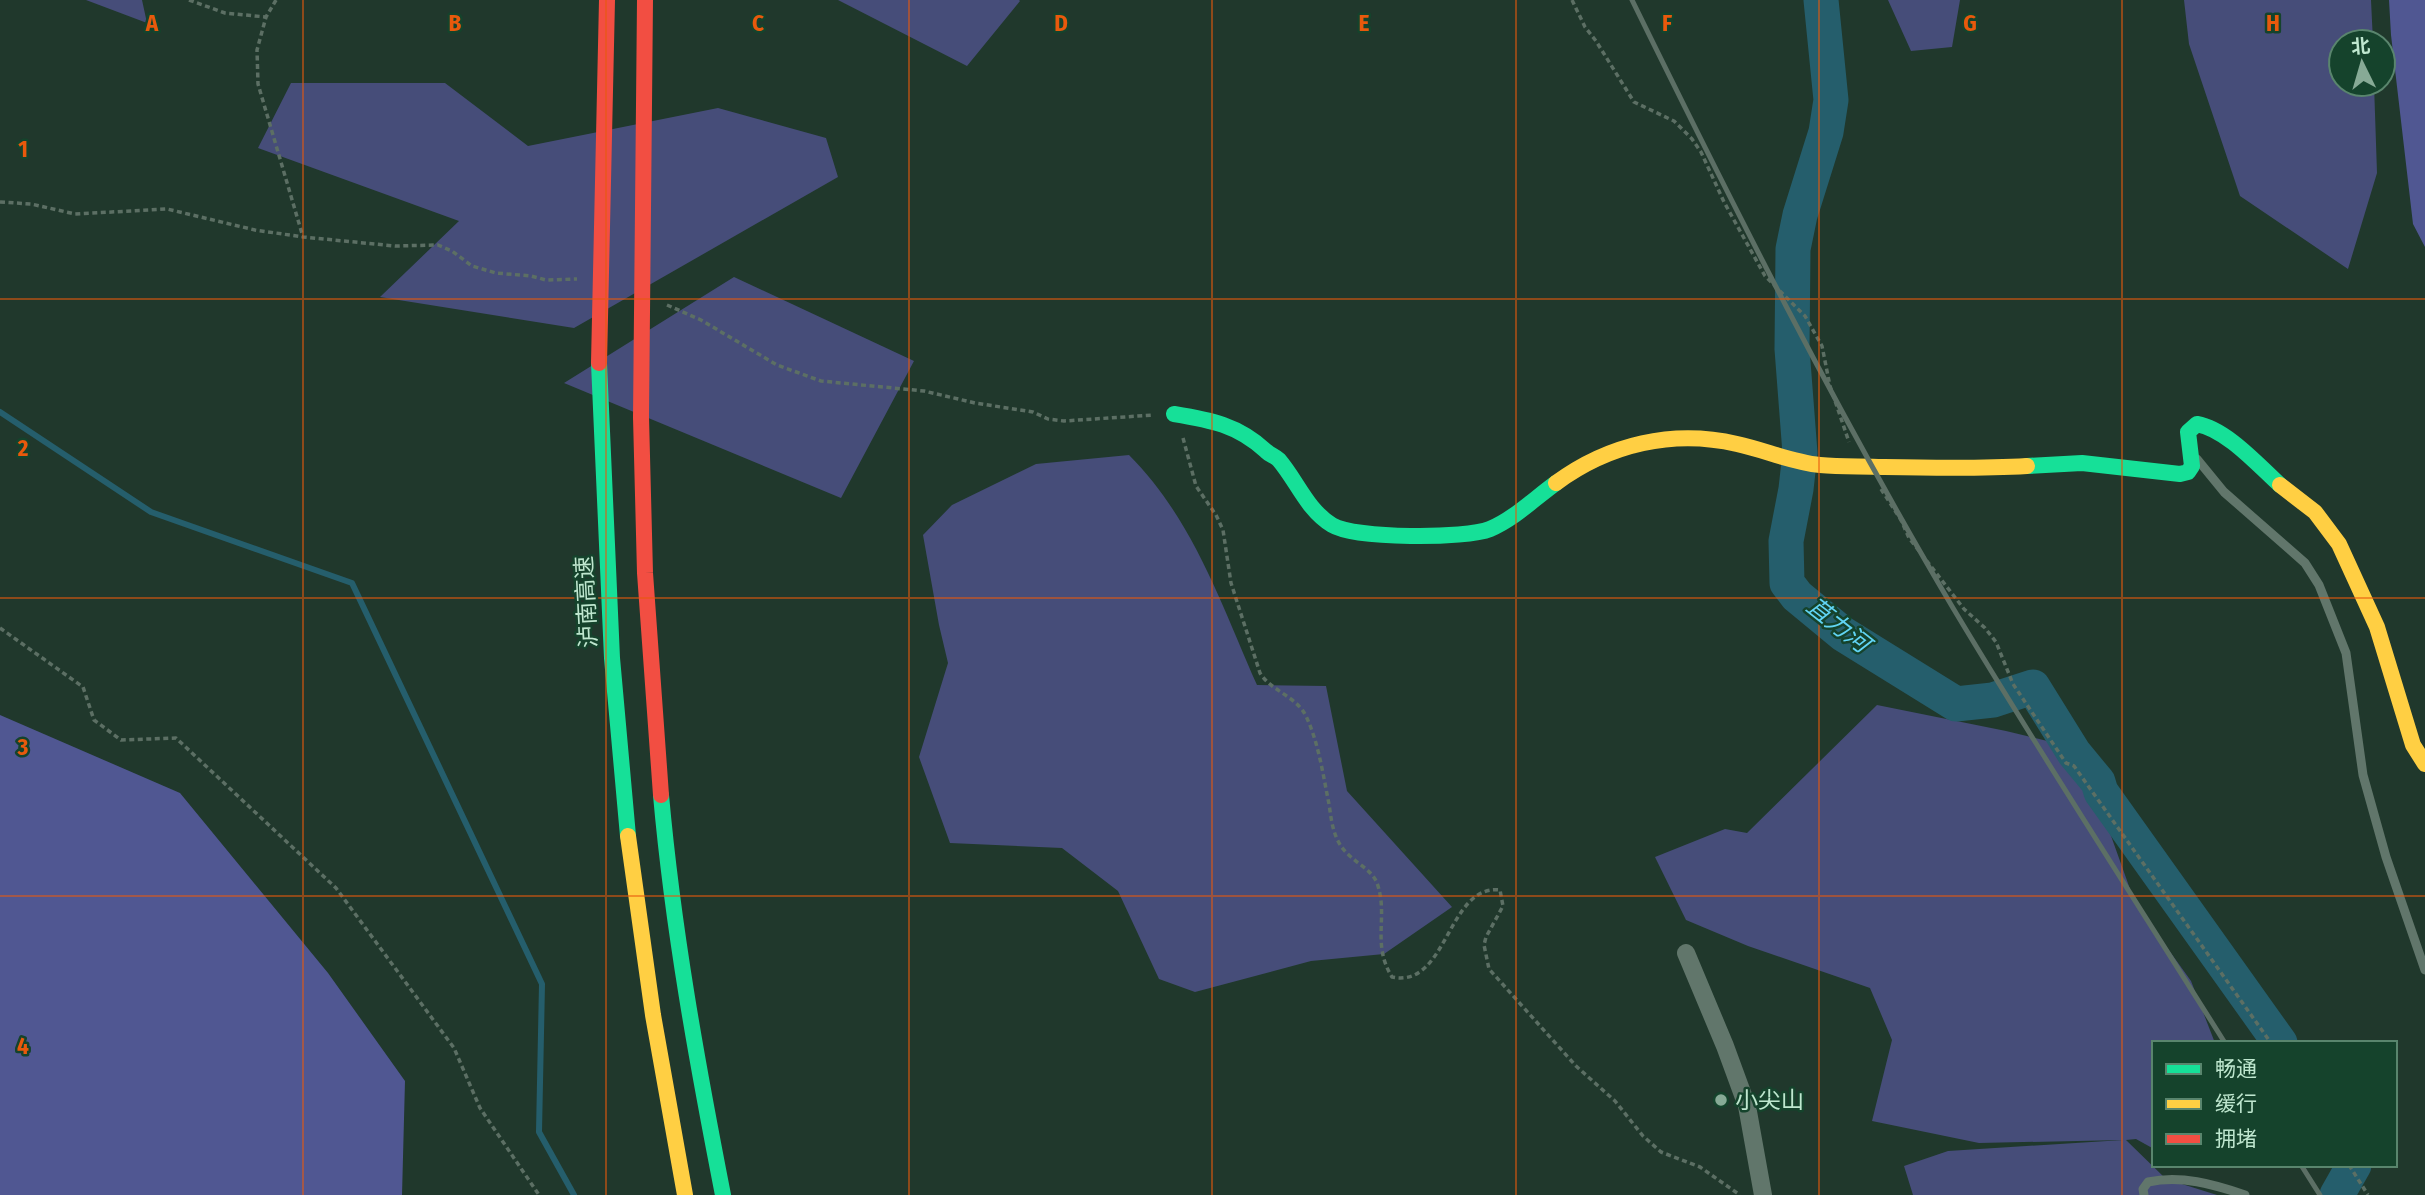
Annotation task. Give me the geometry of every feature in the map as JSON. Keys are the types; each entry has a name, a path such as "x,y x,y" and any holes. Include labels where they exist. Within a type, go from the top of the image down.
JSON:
{"main road":[{"name":"泸南高速","path":"607,0 599,363 609,619 628,835 656,1046 685,1195"},
{"path":"645,0 641,417 643,565 664,830 693,1039 723,1195"},
{"path":"1174,414 1216,421 1255,440 1269,454 1277,457 1303,499 1333,526 1361,533 1421,537 1488,530 1571,472 1593,459 1635,443 1706,438 1819,465 1976,469 2082,463 2180,474 2191,470 2188,437 2191,429 2197,424 2210,426 2324,521 2339,544 2377,627 2413,745 2425,764"}],"street":[{"path":"1686,953 1725,1046 1746,1106 1763,1195"}],"lane":[{"path":"2189,450 2224,492 2305,563 2319,585 2346,653 2363,775 2386,858 2425,970"},
{"path":"2144,1195 2143,1189 2148,1182 2184,1180 2245,1195"}],"path":[{"path":"190,0 225,13 267,17"},
{"path":"276,0 267,17 257,50 258,84 303,237"},
{"path":"1572,0 1585,27 1634,102 1674,121 1701,152 1724,202 1765,276 1805,316 1822,346 1830,386 1846,438 1901,520 1909,538 1964,609 1996,642 2013,684 2066,763 2074,766 2270,1041"},
{"path":"1174,414 1196,486 1223,530 1231,583 1260,673 1264,680 1278,688 1305,713 1319,753 1337,839 1345,853 1376,880 1382,913 1382,955 1392,977 1408,978 1422,969 1434,957 1471,899 1484,890 1500,890 1503,906 1484,945 1489,969 1576,1066 1615,1101 1643,1136 1661,1152 1700,1167 1741,1195"},
{"path":"0,628 83,687 94,720 121,740 176,738 336,888 454,1048 480,1108 539,1195"},
{"path":"2350,1167 2368,1195"}],"shaded area":[{"path":"86,0 142,0 147,23"},
{"path":"838,0 1019,0 1020,1 967,66"},
{"path":"1888,0 1960,0 1952,47 1911,51"},
{"path":"2184,0 2371,0 2372,28 2327,28 2327,98 2374,98 2377,173 2348,269 2240,196 2189,44"},
{"path":"2389,0 2425,0 2425,247 2413,224 2397,87 2397,28 2391,28"},
{"path":"291,83 445,83 528,146 718,108 826,138 838,177 574,328 380,297 459,221 258,148"},
{"path":"734,277 914,361 841,498 564,383"},
{"path":"1129,455 1171,507 1188,535 1218,594 1257,685 1326,686 1347,791 1452,907 1384,954 1311,961 1195,992 1159,979 1118,891 1062,848 950,843 919,757 948,663 923,535 952,505 1036,464"},
{"path":"1877,705 2080,749 2135,903 2191,981 2214,1041 2152,1041 2152,1148 2136,1139 2126,1140 2166,1179 2217,1195 1913,1195 1904,1166 1948,1151 2123,1140 1979,1143 1872,1121 1892,1040 1870,988 1748,946 1686,920 1655,857 1725,829 1747,833"},
{"path":"0,715 180,793 328,973 405,1081 402,1195 0,1195"}],"waterway":[{"name":"苴力河","path":"1821,0 1831,100 1826,132 1800,215 1793,249 1792,349 1800,453 1786,541 1787,583 1797,596 1843,634 1956,704 1993,700 2033,687 2074,753 2098,782 2101,792 2279,1041"},
{"path":"0,412 151,512 352,583 542,984 539,1132 574,1195"},
{"name":"苴力河","path":"2337,1195 2353,1167"}],"railway":[{"path":"1632,0 1786,307 1910,533 2020,718 2224,1041"},
{"path":"2302,1167 2320,1195"}],"traffic: fast":[{"path":"599,363 612,658 628,836"},
{"path":"1174,414 1223,425 1256,442 1279,460 1323,519 1344,530 1411,536 1477,532 1507,520 1556,483"},
{"path":"2027,466 2082,463 2180,474 2188,472 2192,466 2188,432 2197,424 2230,440 2280,485"},
{"path":"661,795 687,996 723,1195"}],"traffic: slow":[{"path":"1556,483 1598,458 1620,450 1642,443 1689,438 1737,444 1820,465 1937,468 2027,466"},
{"path":"2280,485 2315,512 2339,544 2377,627 2413,745 2425,764"},
{"path":"628,836 653,1015 685,1195"}],"traffic: jam":[{"path":"599,363 607,0"},
{"path":"641,417 645,0"},
{"path":"641,417 645,573 661,795"}],"place":[{"name":"小尖山","path":"1721,1100"}]}
